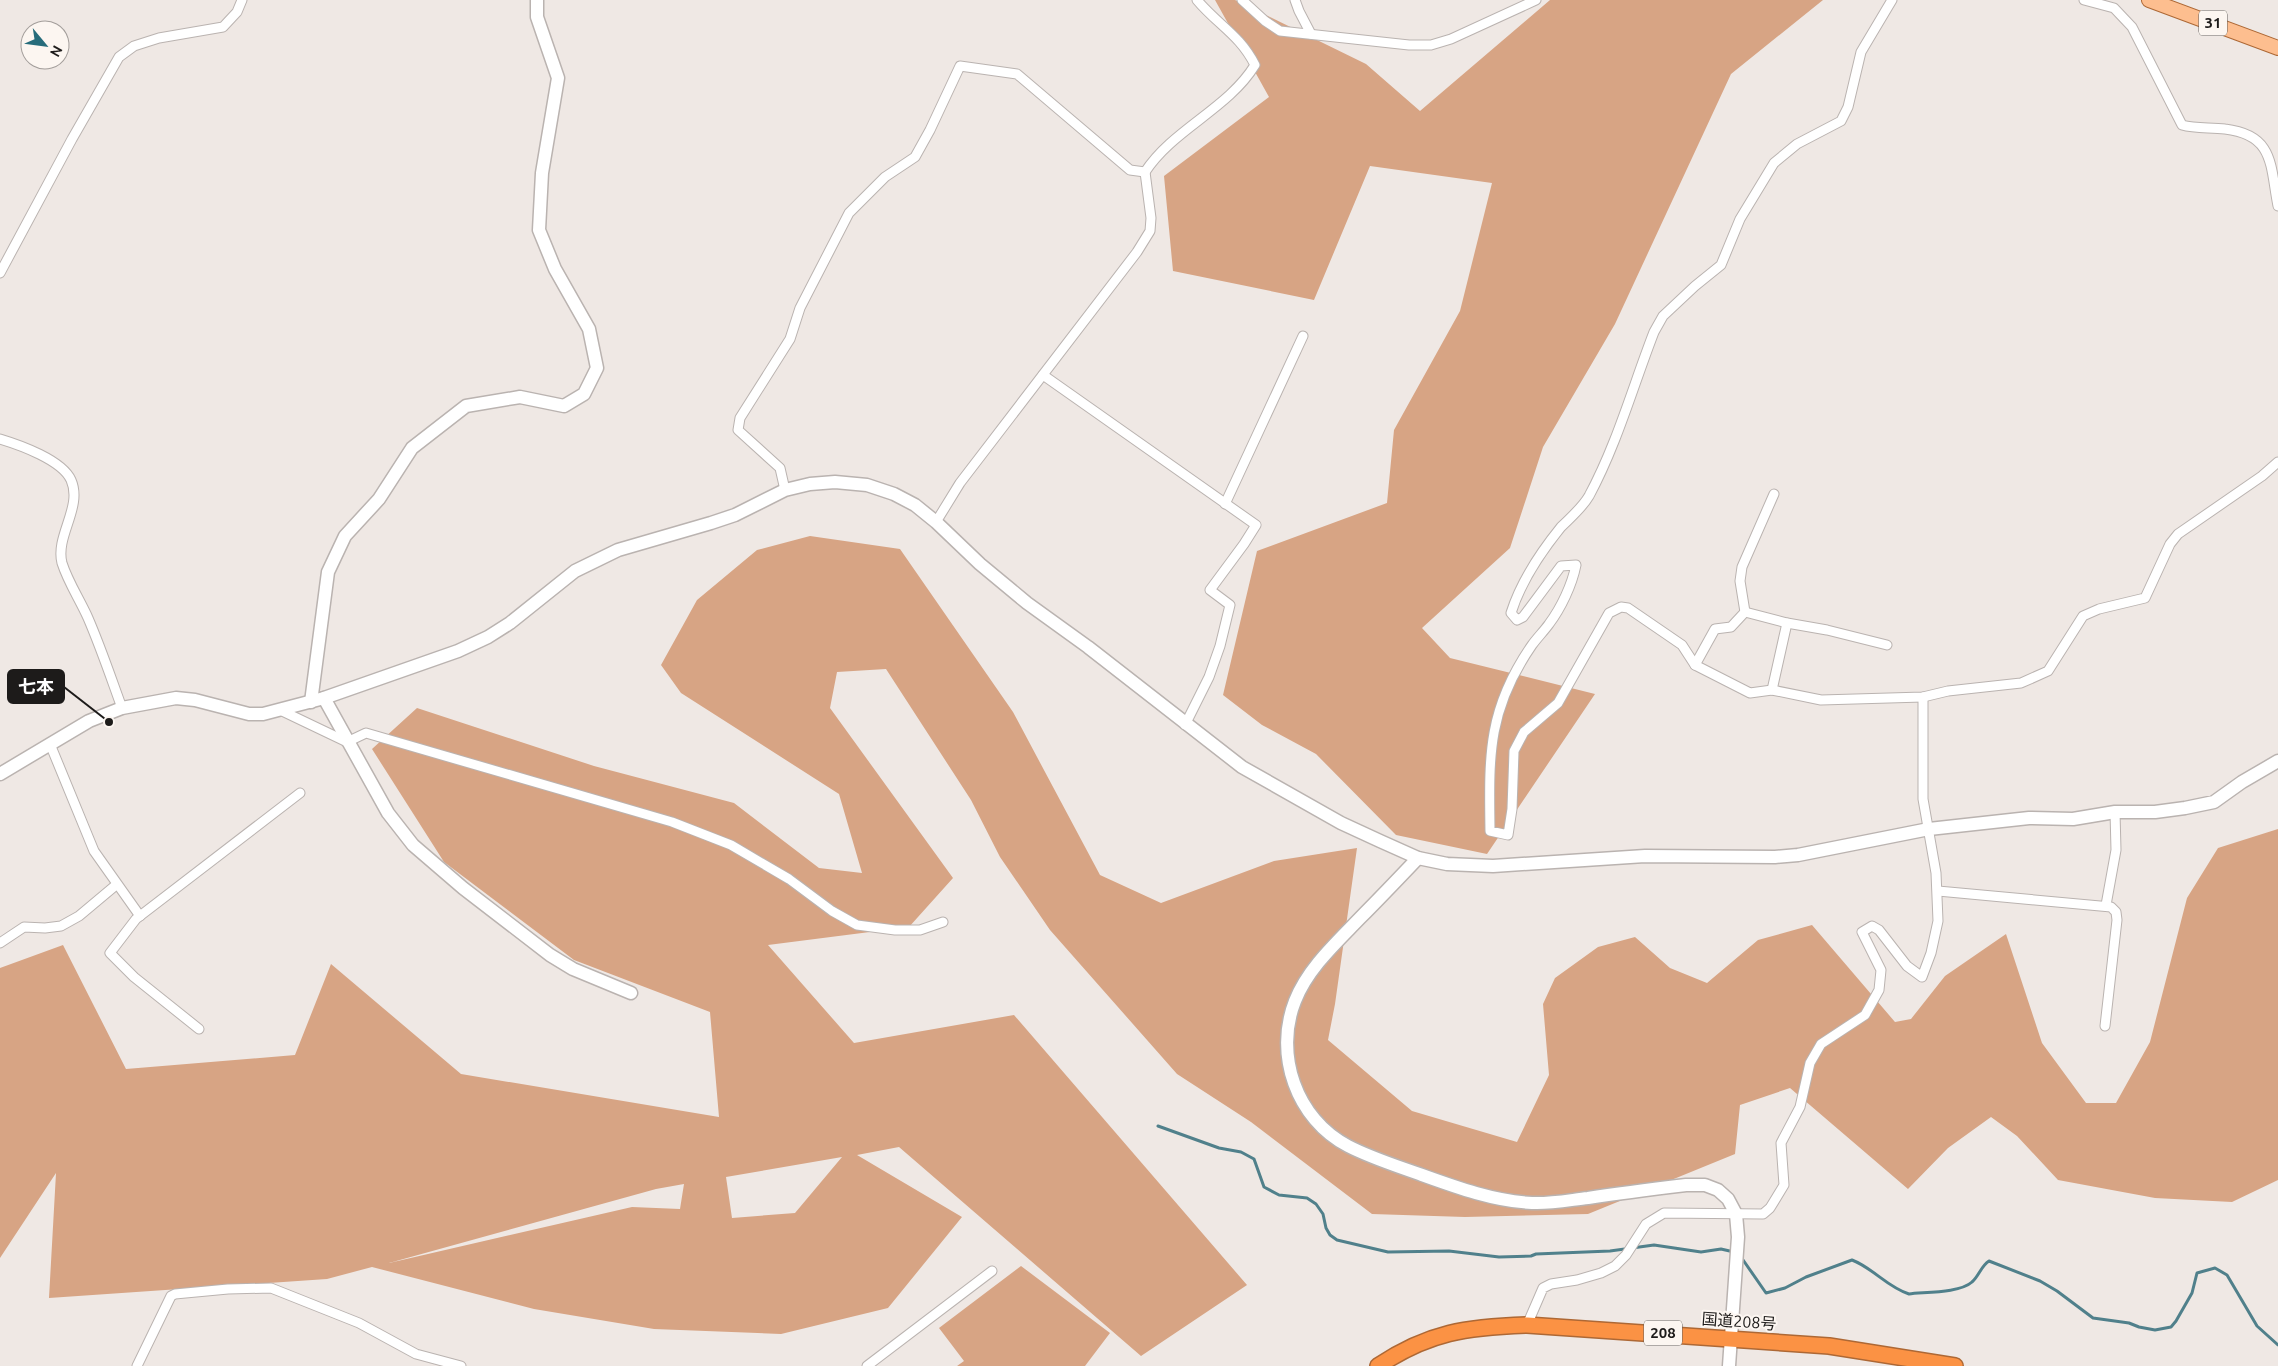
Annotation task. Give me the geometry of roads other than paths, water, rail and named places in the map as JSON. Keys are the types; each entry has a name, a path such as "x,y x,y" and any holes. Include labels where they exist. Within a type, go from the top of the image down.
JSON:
{"highway":[{"name":"国道208号","path":"1378,1366 1419,1342 1452,1331 1485,1326 1527,1325 1829,1346 1955,1366"}],"main road":[{"name":"31","path":"2149,0 2278,48"}],"street":[{"path":"0,273 119,57 134,46 159,38 223,26 237,12 242,0"},
{"path":"310,702 328,572 344,536 379,499 412,448 466,406 520,397 564,406 584,394 597,368 589,328 555,269 539,230 542,173 558,78 536,17 537,0"},
{"path":"936,522 960,483 1137,252 1150,231 1151,218 1145,172 1166,148 1245,82 1255,65 1240,40 1209,14 1197,0"},
{"path":"1242,0 1265,21 1280,31 1409,45 1431,45 1460,35 1536,0"},
{"path":"1296,0 1298,11 1311,34"},
{"path":"1892,0 1861,52 1848,107 1841,121 1797,144 1774,163 1740,219 1721,265 1663,316 1654,332 1600,474 1588,498 1548,544 1532,567 1515,600 1511,613 1517,620 1523,617 1561,566 1576,566 1573,580 1550,623 1532,645 1503,696 1495,720 1490,748 1488,791 1490,831 1508,835 1512,809 1514,751 1524,732 1558,703 1609,613 1621,607 1628,608 1682,645 1695,665 1750,693 1772,690 1821,700 1923,697 1948,691 2021,683 2048,672 2083,616 2099,609 2145,598 2170,544 2178,534 2262,476 2278,462"},
{"path":"2084,0 2114,8 2132,27 2182,125 2226,129 2253,137 2260,142 2266,149 2278,206"},
{"path":"785,490 780,468 738,430 740,418 790,339 800,308 849,213 885,178 915,156 930,130 960,66 1017,74 1130,170 1145,172"},
{"path":"1225,504 1236,484 1303,336"},
{"path":"1043,375 1256,525 1210,590 1230,605 1220,646 1209,677 1185,725"},
{"path":"0,438 36,452 51,461 67,474 71,481 74,494 63,543 62,562 89,620 122,708"},
{"path":"0,774 89,721 122,708 176,698 195,700 249,714 263,714 324,698 458,651 488,637 510,623 575,571 618,550 735,515 785,490 810,484 835,482 867,485 894,494 915,505 936,522 980,564 1027,603 1088,647 1242,768 1341,823 1418,858 1465,867 1645,856 1775,857 1798,855 1929,829 2029,818 2073,819 2115,812 2155,812 2185,808 2214,802 2242,782 2278,761"},
{"path":"1745,612 1740,581 1742,567 1774,494"},
{"path":"1695,665 1715,629 1731,627 1745,612"},
{"path":"1745,612 1787,624 1827,630 1887,645"},
{"path":"1772,690 1787,624"},
{"path":"1527,1325 1543,1288 1550,1284 1577,1280 1601,1273 1615,1266 1626,1255 1646,1224 1664,1213 1763,1214 1770,1208 1784,1185 1781,1143 1800,1107 1810,1063 1821,1044 1865,1015 1879,990 1881,970 1862,932 1872,926 1879,930 1907,966 1922,976 1931,953 1938,921 1938,891 1923,799 1923,697"},
{"path":"324,698 388,813 414,845 438,867 550,955 573,969 631,993"},
{"path":"280,710 347,742"},
{"path":"347,742 366,733 672,822 731,845 789,879 832,911 857,925 895,930 920,930 943,922"},
{"path":"50,744 94,851 116,885 140,916"},
{"path":"199,1029 134,977 110,953 140,916 300,793"},
{"path":"2106,905 2116,850 2115,812"},
{"path":"1418,858 1333,946 1311,973 1296,999 1288,1022 1286,1047 1295,1090 1308,1111 1322,1128 1347,1146 1381,1161 1480,1195 1508,1201 1534,1203 1686,1185 1705,1185 1718,1190 1728,1199 1736,1214 1738,1238 1729,1366"},
{"path":"0,943 24,927 44,928 61,926 79,916 116,885"},
{"path":"1938,891 2106,905 2116,912 2117,920 2104,1026"},
{"path":"867,1366 992,1271"},
{"path":"137,1366 171,1296 228,1289 271,1288 359,1323 416,1354 461,1366"}],"waterway":[{"path":"1158,1126 1219,1148 1241,1152 1254,1159 1264,1187 1279,1195 1307,1198 1316,1204 1323,1214 1326,1228 1330,1235 1337,1240 1388,1252 1449,1251 1499,1257 1610,1251 1654,1245 1701,1252 1721,1249 1734,1252"},
{"path":"1741,1257 1766,1293 1785,1288 1806,1277 1852,1260 1860,1263 1894,1287 1909,1294 1951,1290 1966,1286 1972,1282 1989,1261 2040,1281 2057,1291 2093,1318 2129,1323 2155,1330 2171,1327 2176,1321 2192,1293 2197,1273 2215,1268 2227,1275 2257,1326 2278,1345"}],"place":[{"name":"七本","path":"109,722"}]}
